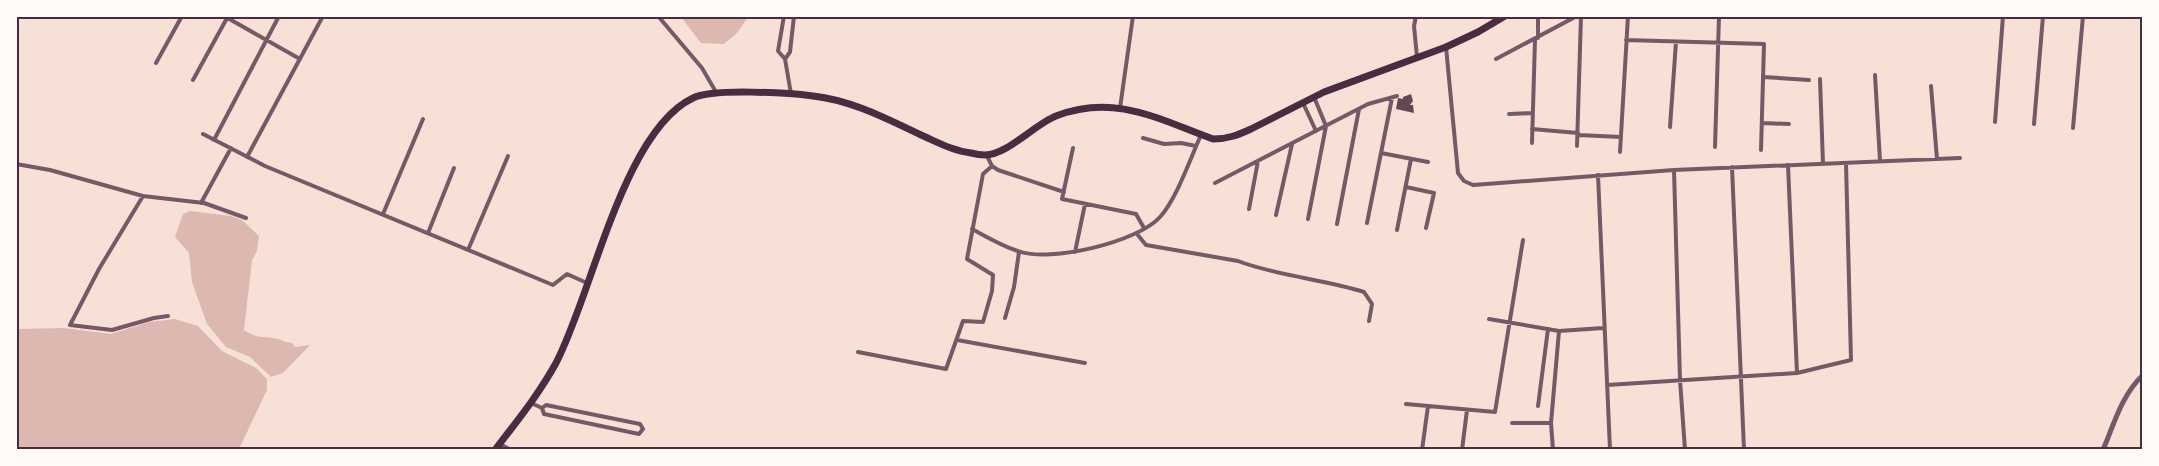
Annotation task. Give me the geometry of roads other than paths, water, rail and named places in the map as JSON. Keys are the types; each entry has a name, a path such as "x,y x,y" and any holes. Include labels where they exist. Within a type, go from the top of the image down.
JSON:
{"highway":[{"path":"497,447 531,403 557,361 634,167 652,136 672,111 697,96 717,93 814,96 852,105 949,148 987,156 1003,149 1056,116 1105,107 1139,111 1214,139 1236,136 1344,83 1446,47 1505,16"}],"street":[{"path":"156,63 182,16"},
{"path":"214,140 279,16"},
{"path":"247,157 323,16"},
{"path":"658,16 702,68 717,93"},
{"path":"784,16 778,51 785,59 791,95"},
{"path":"785,59 790,52 795,16"},
{"path":"1120,108 1133,16"},
{"path":"1416,16 1417,57"},
{"path":"1496,58 1576,16"},
{"path":"1577,146 1581,16"},
{"path":"1620,152 1628,16"},
{"path":"1715,147 1719,16"},
{"path":"1995,122 2003,16"},
{"path":"2034,124 2043,16"},
{"path":"2073,128 2083,16"},
{"path":"193,80 225,17 300,59"},
{"path":"1532,143 1538,18"},
{"path":"1626,39 1764,44 1761,150"},
{"path":"1670,127 1676,42"},
{"path":"1446,47 1458,173 1464,181 1473,185 1674,170 1960,158"},
{"path":"1875,75 1880,161"},
{"path":"1763,77 1809,80"},
{"path":"1820,80 1823,164"},
{"path":"1931,86 1937,159"},
{"path":"1308,219 1326,126 1314,97"},
{"path":"1215,183 1359,108 1394,97 1367,224"},
{"path":"1302,102 1316,130"},
{"path":"1336,224 1359,108"},
{"path":"1509,114 1533,113"},
{"path":"382,214 423,119"},
{"path":"1762,123 1789,124"},
{"path":"1532,129 1621,137"},
{"path":"202,134 265,166 553,285 567,274 587,283"},
{"path":"972,229 1019,252 1037,254 1075,252 1137,234 1159,219 1169,205 1201,135"},
{"path":"1143,138 1164,144 1181,143 1196,146"},
{"path":"1276,215 1292,143"},
{"path":"201,203 231,148"},
{"path":"1073,148 1062,199 1136,214 1143,228"},
{"path":"1381,153 1428,162"},
{"path":"468,250 508,156"},
{"path":"987,156 992,166 998,170 1064,192"},
{"path":"1397,230 1411,159"},
{"path":"1249,209 1258,161"},
{"path":"1607,385 1797,373 1851,360 1846,163"},
{"path":"16,164 50,170 144,196 201,203 246,218"},
{"path":"1788,165 1797,373"},
{"path":"858,352 946,369 963,321 983,322 992,291 993,275 967,259 983,174 992,166"},
{"path":"1731,167 1744,450"},
{"path":"428,233 454,168"},
{"path":"1674,170 1680,380 1685,450"},
{"path":"1598,175 1610,450"},
{"path":"1406,187 1434,193 1426,228"},
{"path":"144,196 99,269 70,325 112,330 168,316"},
{"path":"1075,252 1085,204"},
{"path":"1137,234 1146,245 1238,261 1335,283 1364,292 1372,304 1369,321"},
{"path":"1406,404 1495,412 1523,240"},
{"path":"1005,318 1014,287 1019,252"},
{"path":"1489,319 1559,331 1603,328"},
{"path":"1538,406 1548,329"},
{"path":"1553,450 1551,423 1559,331"},
{"path":"957,340 1085,363"},
{"path":"2103,450 2126,396 2142,376"},
{"path":"531,403 542,408 544,414 639,434 643,429 640,424 546,405 542,408"},
{"path":"1422,450 1428,406"},
{"path":"1462,450 1467,410"},
{"path":"1512,423 1551,423"},
{"path":"497,447 511,450"}]}
